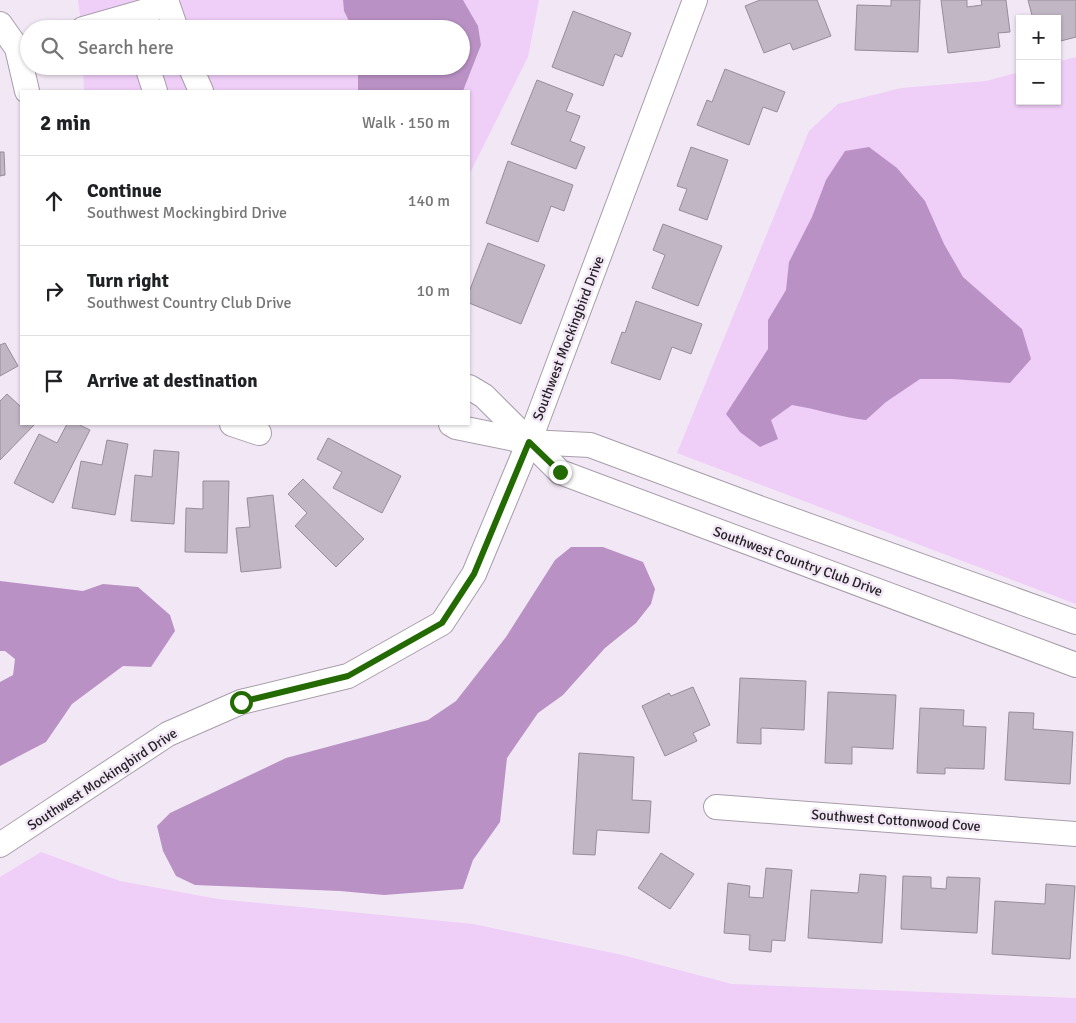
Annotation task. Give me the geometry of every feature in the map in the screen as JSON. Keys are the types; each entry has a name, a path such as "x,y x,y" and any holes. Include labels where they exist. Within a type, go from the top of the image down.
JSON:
{"street":[{"name":"Southwest Mockingbird Drive","path":"0,846 168,734 241,702 348,676 442,623 474,574 529,442 695,0"},
{"path":"113,20 166,3 173,20"},
{"path":"0,24 20,44"},
{"path":"26,75 27,90"},
{"path":"150,75 155,90"},
{"path":"194,75 201,90"},
{"name":"Southwest Country Club Drive","path":"470,388 484,396 560,472 1076,665"},
{"path":"235,425 259,433"},
{"path":"453,425 529,442 590,445 1076,622"},
{"name":"Southwest Cottonwood Cove","path":"716,807 1076,834"}],"shaded area":[{"path":"78,0 343,0 344,11 348,20 81,20"},
{"path":"343,0 463,0 478,26 481,45 470,73 470,20 348,20 344,11"},
{"path":"463,0 539,0 528,57 470,173 470,90 463,90 481,45 478,26"},
{"path":"1076,57 1076,604 677,453 809,131 838,104 901,88 986,81 1016,73 1016,105 1061,105 1061,61"},
{"path":"83,75 358,75 358,90 84,90"},
{"path":"358,75 469,75 463,90 358,90"},
{"path":"869,147 897,168 925,201 944,244 963,277 1022,329 1031,359 1010,383 920,379 886,402 866,420 792,405 771,420 778,439 760,447 740,432 726,414 768,349 768,320 786,290 789,262 812,217 826,180 845,151"},
{"path":"571,547 603,547 643,562 655,589 651,604 636,623 605,648 563,695 538,713 507,758 500,822 473,860 463,889 384,895 340,891 195,885 176,876 163,851 157,826 170,813 286,758 428,720 456,701 506,637 555,560"},
{"path":"0,581 83,591 103,584 138,587 170,615 175,631 151,667 123,666 72,704 46,742 0,766 0,682 13,675 15,659 5,651 0,651"},
{"path":"41,852 120,881 218,899 473,924 618,954 732,984 1076,998 1076,1023 0,1023 0,877"}],"building":[{"path":"760,0 817,0 831,36 793,50 790,43 764,53 745,6"},
{"path":"891,0 920,0 918,52 855,50 857,5 891,6"},
{"path":"941,0 967,0 967,7 982,5 981,0 1006,0 1010,32 998,33 1000,47 948,53"},
{"path":"1028,0 1076,0 1076,37 1061,41 1061,15 1032,15"},
{"path":"573,11 631,33 622,57 615,54 603,86 552,67"},
{"path":"725,69 785,92 777,112 763,107 749,145 697,125 707,100 712,102"},
{"path":"537,80 573,94 566,111 580,116 570,141 585,147 576,169 511,144"},
{"path":"691,147 728,160 707,220 679,210 687,189 677,186"},
{"path":"0,152 4,152 5,175 0,176"},
{"path":"508,161 573,185 564,211 551,206 538,242 486,223"},
{"path":"663,224 722,246 698,306 652,288 665,255 653,250"},
{"path":"488,243 545,265 521,324 470,303 470,289"},
{"path":"636,301 702,324 691,354 672,347 660,380 611,363 622,332 625,333"},
{"path":"5,343 18,366 0,376 0,345"},
{"path":"7,394 20,406 20,425 34,425 0,460 0,401"},
{"path":"66,425 80,425 90,430 53,503 14,483 39,434 57,443"},
{"path":"328,438 401,476 382,513 333,488 342,472 317,459"},
{"path":"107,440 128,444 115,515 72,508 81,461 102,465"},
{"path":"154,450 179,452 174,524 131,521 135,475 152,477"},
{"path":"303,479 364,539 336,567 295,526 307,513 288,494"},
{"path":"203,481 229,481 227,553 185,552 186,508 203,509"},
{"path":"273,495 281,568 241,572 236,528 250,527 247,498"},
{"path":"740,678 806,681 804,730 761,728 761,744 737,743"},
{"path":"693,687 710,725 693,733 697,741 665,756 642,706 669,693 671,696"},
{"path":"828,692 896,695 893,749 852,747 852,764 825,763"},
{"path":"920,708 964,710 963,726 986,727 984,769 945,768 945,774 917,773"},
{"path":"1009,712 1034,713 1033,729 1073,732 1070,784 1005,780"},
{"path":"579,753 634,757 632,800 651,801 649,833 597,830 595,855 573,854"},
{"path":"661,853 694,874 670,909 638,888"},
{"path":"766,868 792,870 785,941 772,940 771,952 749,950 750,935 724,933 728,883 750,886 749,897 763,898"},
{"path":"860,874 886,876 882,943 808,938 811,890 858,893"},
{"path":"903,876 931,877 931,888 946,889 947,877 980,878 977,933 901,929"},
{"path":"1046,884 1075,886 1070,959 992,954 995,901 1045,904"}],"route":[{"path":"241,702 348,676 442,623 474,574 529,442 560,472"}]}
